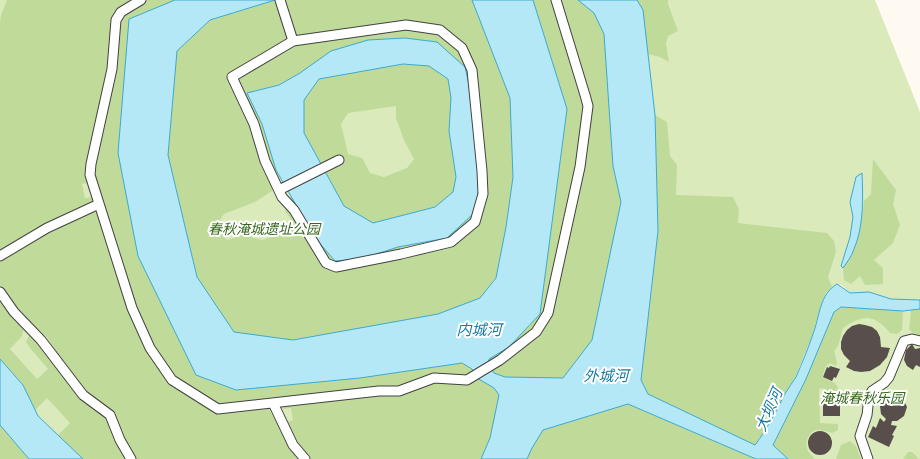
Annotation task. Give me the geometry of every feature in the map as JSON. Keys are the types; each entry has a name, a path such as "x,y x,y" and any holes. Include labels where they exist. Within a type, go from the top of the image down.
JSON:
{"lane":[{"path":"141,0 122,12 116,20 112,69 90,175 132,308 150,348 172,380 218,409 399,390 434,378 467,380 500,360 536,332 548,312 580,167 588,106 556,0"},
{"path":"280,1 293,41"},
{"path":"406,25 440,30 462,48 472,70 482,171 482,194 475,222 451,242 336,267 326,263 294,210 282,197 281,189 265,161 254,124 232,77 293,41 406,25"},
{"path":"281,189 339,160"},
{"path":"0,256 47,228 99,204"},
{"path":"0,292 14,312 41,340 83,395 110,415 120,440 131,459"},
{"path":"868,459 860,436 867,415 869,397 872,391 884,383 889,377 904,341 912,339 920,341"},
{"path":"273,403 293,445 305,459"}],"green space":[{"name":"春秋淹城遗址公园","path":"0,0 875,0 920,112 920,300 891,299 869,292 850,293 841,285 832,287 755,445 648,394 532,448 527,459 0,459"},
{"path":"7,0 134,0 117,11 109,65 86,167 87,183 82,184 85,198 92,197 92,203 0,252 0,23 1,15"},
{"path":"145,0 175,0 129,19 196,374 360,378 462,363 472,369 477,378 494,388 499,395 490,438 481,459 309,459 293,436 286,422 293,420 291,408 283,409 282,400 218,407 185,386 167,369 150,341 135,310 93,176 118,21 124,13"},
{"path":"275,0 472,0 510,98 513,177 506,227 496,277 480,298 438,314 293,340 234,332 197,277 168,155 177,51 210,20","holes":["437,42 476,138 447,238 398,247 361,259 315,238 291,197 285,211 295,225 286,232 262,240 244,235 227,240 216,226 224,214 255,202 272,191 276,170 262,124 247,93 279,85 300,73"]},
{"path":"533,0 578,0 594,13 604,34 613,166 621,202 592,340 563,378 505,377 494,373 489,364 489,359 509,347 540,314 567,109"},
{"path":"637,0 668,0 668,4 678,31 668,36 666,44 669,62 660,57 648,54 643,10"},
{"path":"403,64 429,66 448,79 451,98 449,131 456,177 453,192 435,207 372,223 344,206 304,133 304,100 319,79","holes":["396,106 396,118 404,140 414,159 407,168 384,177 370,173 362,158 348,154 341,124 348,113"]},
{"path":"655,115 667,122 670,156 677,165 676,195 733,197 739,209 738,223 827,233 834,241 836,252 828,277 832,287 826,293 822,301 813,334 795,378 787,390 768,427 755,445 648,394 641,380 658,231"},
{"path":"873,159 896,190 893,204 900,225 893,243 874,260 883,268 883,284 865,285 860,276 851,284 844,280 843,268 854,250 861,223 864,201 871,194"},
{"path":"93,211 97,214 131,311 173,383 220,412 268,407 297,459 135,459 123,439 112,412 84,391 64,364 47,337 22,315 0,285 0,259 44,232"},
{"path":"0,295 24,327 22,336 10,349 37,379 48,369 26,342 30,333 109,417 129,459 83,459 58,435 70,423 47,398 35,410 23,384 0,359"},
{"path":"841,307 903,311 902,330 897,334 890,333 879,322 868,318 857,320 843,328 838,346 834,351 837,362 836,366 830,363 826,366 822,377 835,383 838,388 835,392 828,391 823,388 819,389 820,423 838,424 838,430 832,433 816,430 808,437 807,448 815,459 788,459 773,445 806,379 834,312"},
{"name":"淹城春秋乐园","path":"920,309 920,459 763,459 779,436 806,379 834,312 903,311"},
{"path":"920,309 920,335 913,333 909,329 911,310"},
{"path":"628,404 756,459 527,459 543,430"},
{"path":"0,425 29,459 0,459"},
{"path":"850,441 856,446 861,459 836,459 841,445"},
{"path":"908,452 912,452 919,459 903,459"}],"water":[{"name":"内城河","path":"175,0 275,0 210,20 177,51 168,155 197,277 234,332 293,340 438,314 480,298 496,278 506,227 513,177 510,98 472,0 533,0 567,109 540,314 509,347 489,359 489,364 494,373 505,377 563,378 592,340 621,202 613,166 604,34 594,13 578,0 637,0 643,10 655,115 658,231 641,380 648,394 755,445 768,426 786,392 796,377 811,340 823,300 831,289 837,284 850,293 869,292 891,299 920,300 920,309 903,311 841,307 834,312 806,379 773,445 788,459 756,459 628,404 543,430 527,459 481,459 490,438 499,395 494,388 477,378 472,369 462,363 360,378 236,390 196,375 138,256 118,153 129,19"},
{"path":"405,38 437,42 465,67 472,98 480,186 473,214 447,238 398,247 361,259 335,261 315,238 276,170 262,124 247,93 279,85 300,73 331,51 368,40","holes":["403,64 429,66 448,79 451,98 449,131 456,177 453,192 435,207 373,223 344,206 304,133 304,100 319,79"]},
{"path":"862,173 863,202 860,231 853,252 843,268 841,266 850,237 853,217 850,202 856,177"},
{"path":"0,359 23,385 38,416 83,459 29,459 0,425"}],"building":[{"path":"859,324 872,327 877,331 880,337 881,347 890,348 887,357 880,365 870,371 854,371 846,367 850,361 841,349 841,342 847,330 852,326"},
{"path":"912,344 915,349 920,348 920,367 916,365 913,370 907,366 904,360 906,350"},
{"path":"830,366 840,369 836,378 834,377 832,381 823,377 827,367 829,368"},
{"path":"891,394 900,396 907,407 904,416 897,421 892,421 891,425 897,426 892,435 894,436 889,447 868,437 873,426 876,428 880,418 884,422 886,419 881,414 880,406 883,398"},
{"path":"823,400 840,400 840,416 823,416"},
{"path":"820,431 828,435 832,443 828,451 820,455 812,451 808,443 812,435"}],"water label":[{"name":"外城河","path":"606,376"},
{"name":"大坝河","path":"769,410"}]}
